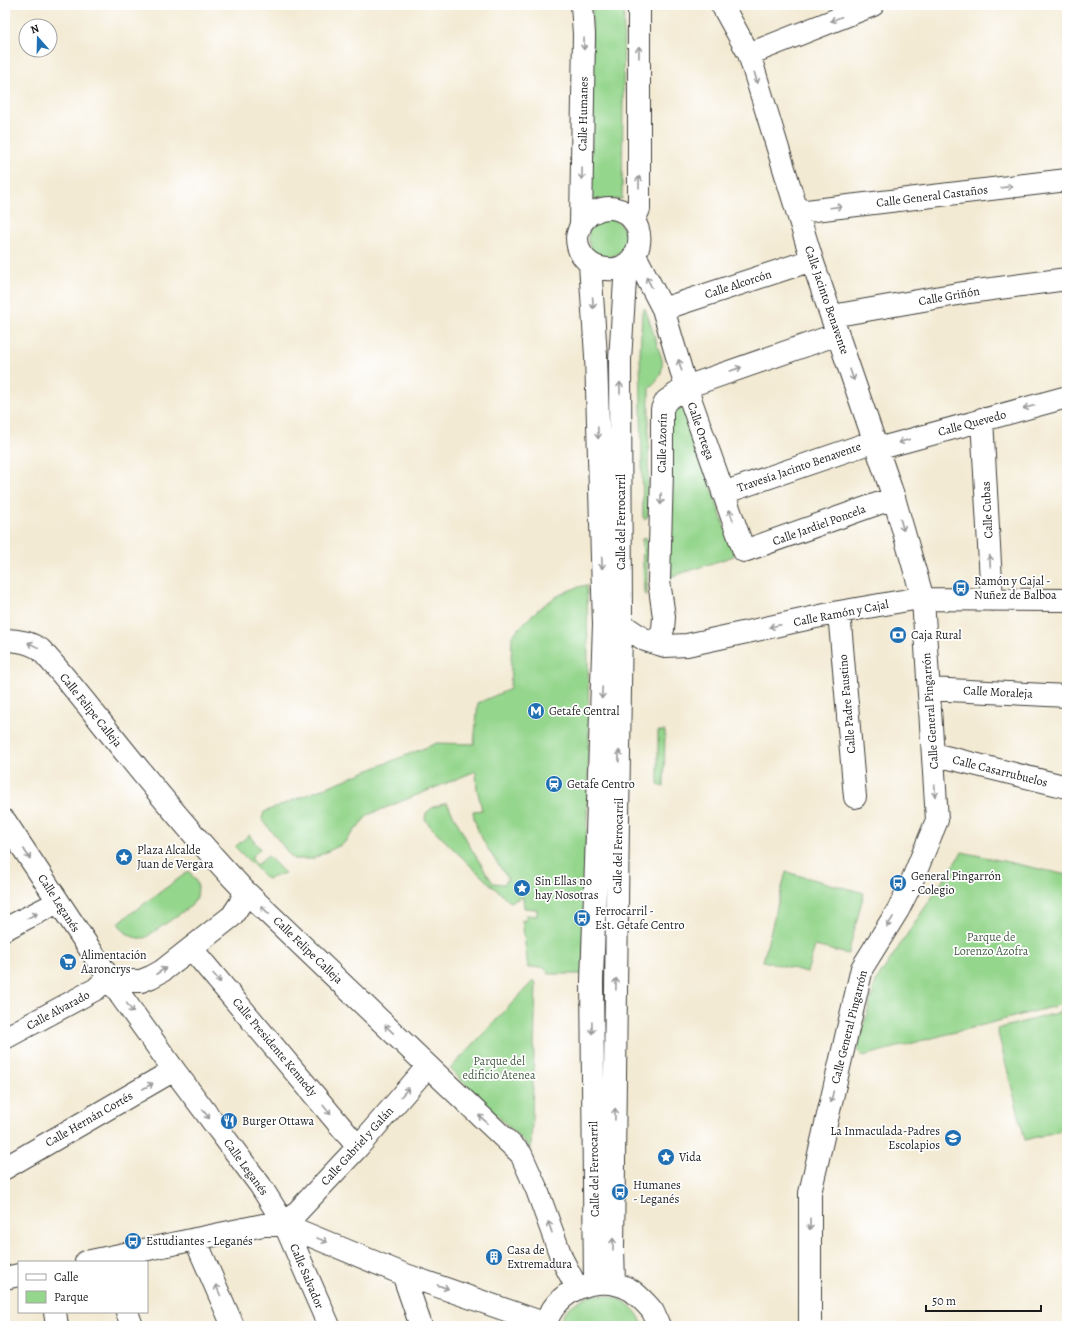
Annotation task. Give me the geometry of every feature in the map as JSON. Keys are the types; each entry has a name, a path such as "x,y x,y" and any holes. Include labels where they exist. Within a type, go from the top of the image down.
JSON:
{"street":[{"name":"Calle Humanes","path":"582,5 584,34 581,224 577,238 580,253 590,264"},
{"path":"634,220 639,209 639,5"},
{"name":"Calle Jacinto Benavente","path":"722,5 749,54 812,260 894,498 923,599"},
{"path":"749,54 873,5"},
{"name":"Calle General Castaños","path":"798,212 1067,180"},
{"path":"581,224 591,213 604,208 618,209 634,220 638,228 640,242 631,260 615,270 602,269 590,264"},
{"path":"631,260 663,308"},
{"name":"Calle del Ferrocarril","path":"596,1285 613,1243 621,624 620,360 631,260"},
{"name":"Calle Alcorcón","path":"663,308 812,260"},
{"name":"Calle del Ferrocarril","path":"590,264 596,356 604,624 592,981 596,1285"},
{"name":"Calle Griñón","path":"835,325 969,292 1067,278"},
{"name":"Calle Ortega","path":"663,308 686,387 744,552"},
{"name":"Calle Azorín","path":"652,642 661,636 664,617 659,581 662,409 666,401 686,387 835,325"},
{"name":"Calle Quevedo","path":"876,445 1067,397"},
{"name":"Calle Cubas","path":"982,419 992,600"},
{"name":"Travesía Jacinto Benavente","path":"723,493 876,445"},
{"name":"Calle Jardiel Poncela","path":"744,552 894,498"},
{"name":"Calle Ramón y Cajal","path":"621,624 645,640 665,646 687,644 839,612 923,599 1067,600"},
{"name":"Calle General Pingarrón","path":"810,1326 810,1193 862,968 898,910 909,888 937,820 923,599"},
{"name":"Calle Padre Faustino","path":"839,612 855,796"},
{"name":"Calle Felipe Calleja","path":"5,640 20,641 36,646 45,655 188,830 218,863 245,891 521,1154 537,1190 562,1259 596,1285"},
{"name":"Calle Moraleja","path":"929,689 1067,696"},
{"name":"Calle Casarrubuelos","path":"933,754 1067,787"},
{"name":"Calle Leganés","path":"7,826 109,979 174,1070 260,1185 285,1225"},
{"path":"109,979 141,981 162,971 232,916 240,904 245,891"},
{"path":"5,929 58,902"},
{"name":"Calle Presidente Kennedy","path":"191,948 358,1146"},
{"name":"Calle Alvarado","path":"5,1038 96,989 109,979"},
{"name":"Calle Gabriel y Galán","path":"285,1225 358,1146 428,1066"},
{"name":"Calle Hernán Cortés","path":"5,1168 174,1070"},
{"path":"95,1261 112,1259 195,1239 263,1225 285,1225 403,1274 546,1325 553,1309 564,1296 596,1285 630,1289 653,1311 659,1326"},
{"name":"Calle Salvador","path":"285,1225 329,1326"},
{"path":"195,1239 234,1326"},
{"path":"403,1274 421,1326"},
{"path":"5,1278 18,1275"},
{"path":"55,1313 57,1326"},
{"path":"128,1313 132,1326"}],"green space":[{"path":"592,5 624,5 622,199 591,200"},
{"path":"603,219 611,219 618,222 623,227 626,238 623,249 618,254 611,257 603,257 596,254 591,249 588,242 588,234 591,227 596,222"},
{"path":"645,308 662,359 662,364 660,375 649,388 648,517 645,520 643,517 640,355 642,312"},
{"path":"685,406 734,556 664,579 666,411"},
{"path":"645,537 647,538 646,596 644,593 642,539"},
{"path":"587,585 589,737 583,974 549,974 544,967 528,968 522,920 526,921 526,915 537,916 537,909 524,908 523,897 510,902 478,873 430,826 425,819 426,813 433,807 447,803 472,850 493,883 504,884 508,879 487,847 475,820 473,811 482,810 477,789 476,771 368,815 343,844 312,859 293,859 262,819 264,812 437,743 474,744 478,703 510,689 512,636 536,611 545,604 565,592"},
{"path":"658,731 665,731 664,787 658,785"},
{"path":"249,835 260,849 251,858 257,865 268,856 285,873 267,879 235,847"},
{"name":"Parque de Lorenzo Azofra","path":"962,852 1067,875 1067,1003 863,1056 857,1050 876,981"},
{"path":"189,871 198,887 197,897 191,906 145,938 132,937 118,923"},
{"path":"786,872 864,893 848,954 815,946 807,972 763,961"},
{"name":"Parque del edificio Atenea","path":"533,981 536,984 531,1149 450,1069"},
{"path":"1064,1011 1067,1024 1067,1129 1025,1140 997,1029"},
{"path":"593,1295 609,1296 624,1302 635,1311 643,1326 558,1326 563,1315 571,1306"}],"place":[{"name":"Ramón y Cajal - Nuñez de Balboa","path":"961,588"},
{"name":"Caja Rural","path":"898,635"},
{"name":"Getafe Central","path":"536,711"},
{"name":"Getafe Centro","path":"554,784"},
{"name":"Plaza Alcalde Juan de Vergara","path":"124,857"},
{"name":"General Pingarrón - Colegio","path":"898,883"},
{"name":"Sin Ellas no hay Nosotras","path":"522,888"},
{"name":"Ferrocarril - Est. Getafe Centro","path":"582,918"},
{"name":"Alimentación Aaroncrys","path":"68,962"},
{"name":"Burger Ottawa","path":"229,1121"},
{"name":"La Inmaculada-Padres Escolapios","path":"953,1138"},
{"name":"Vida","path":"666,1157"},
{"name":"Humanes - Leganés","path":"620,1192"},
{"name":"Estudiantes - Leganés","path":"133,1241"},
{"name":"Casa de Extremadura","path":"494,1257"}]}
